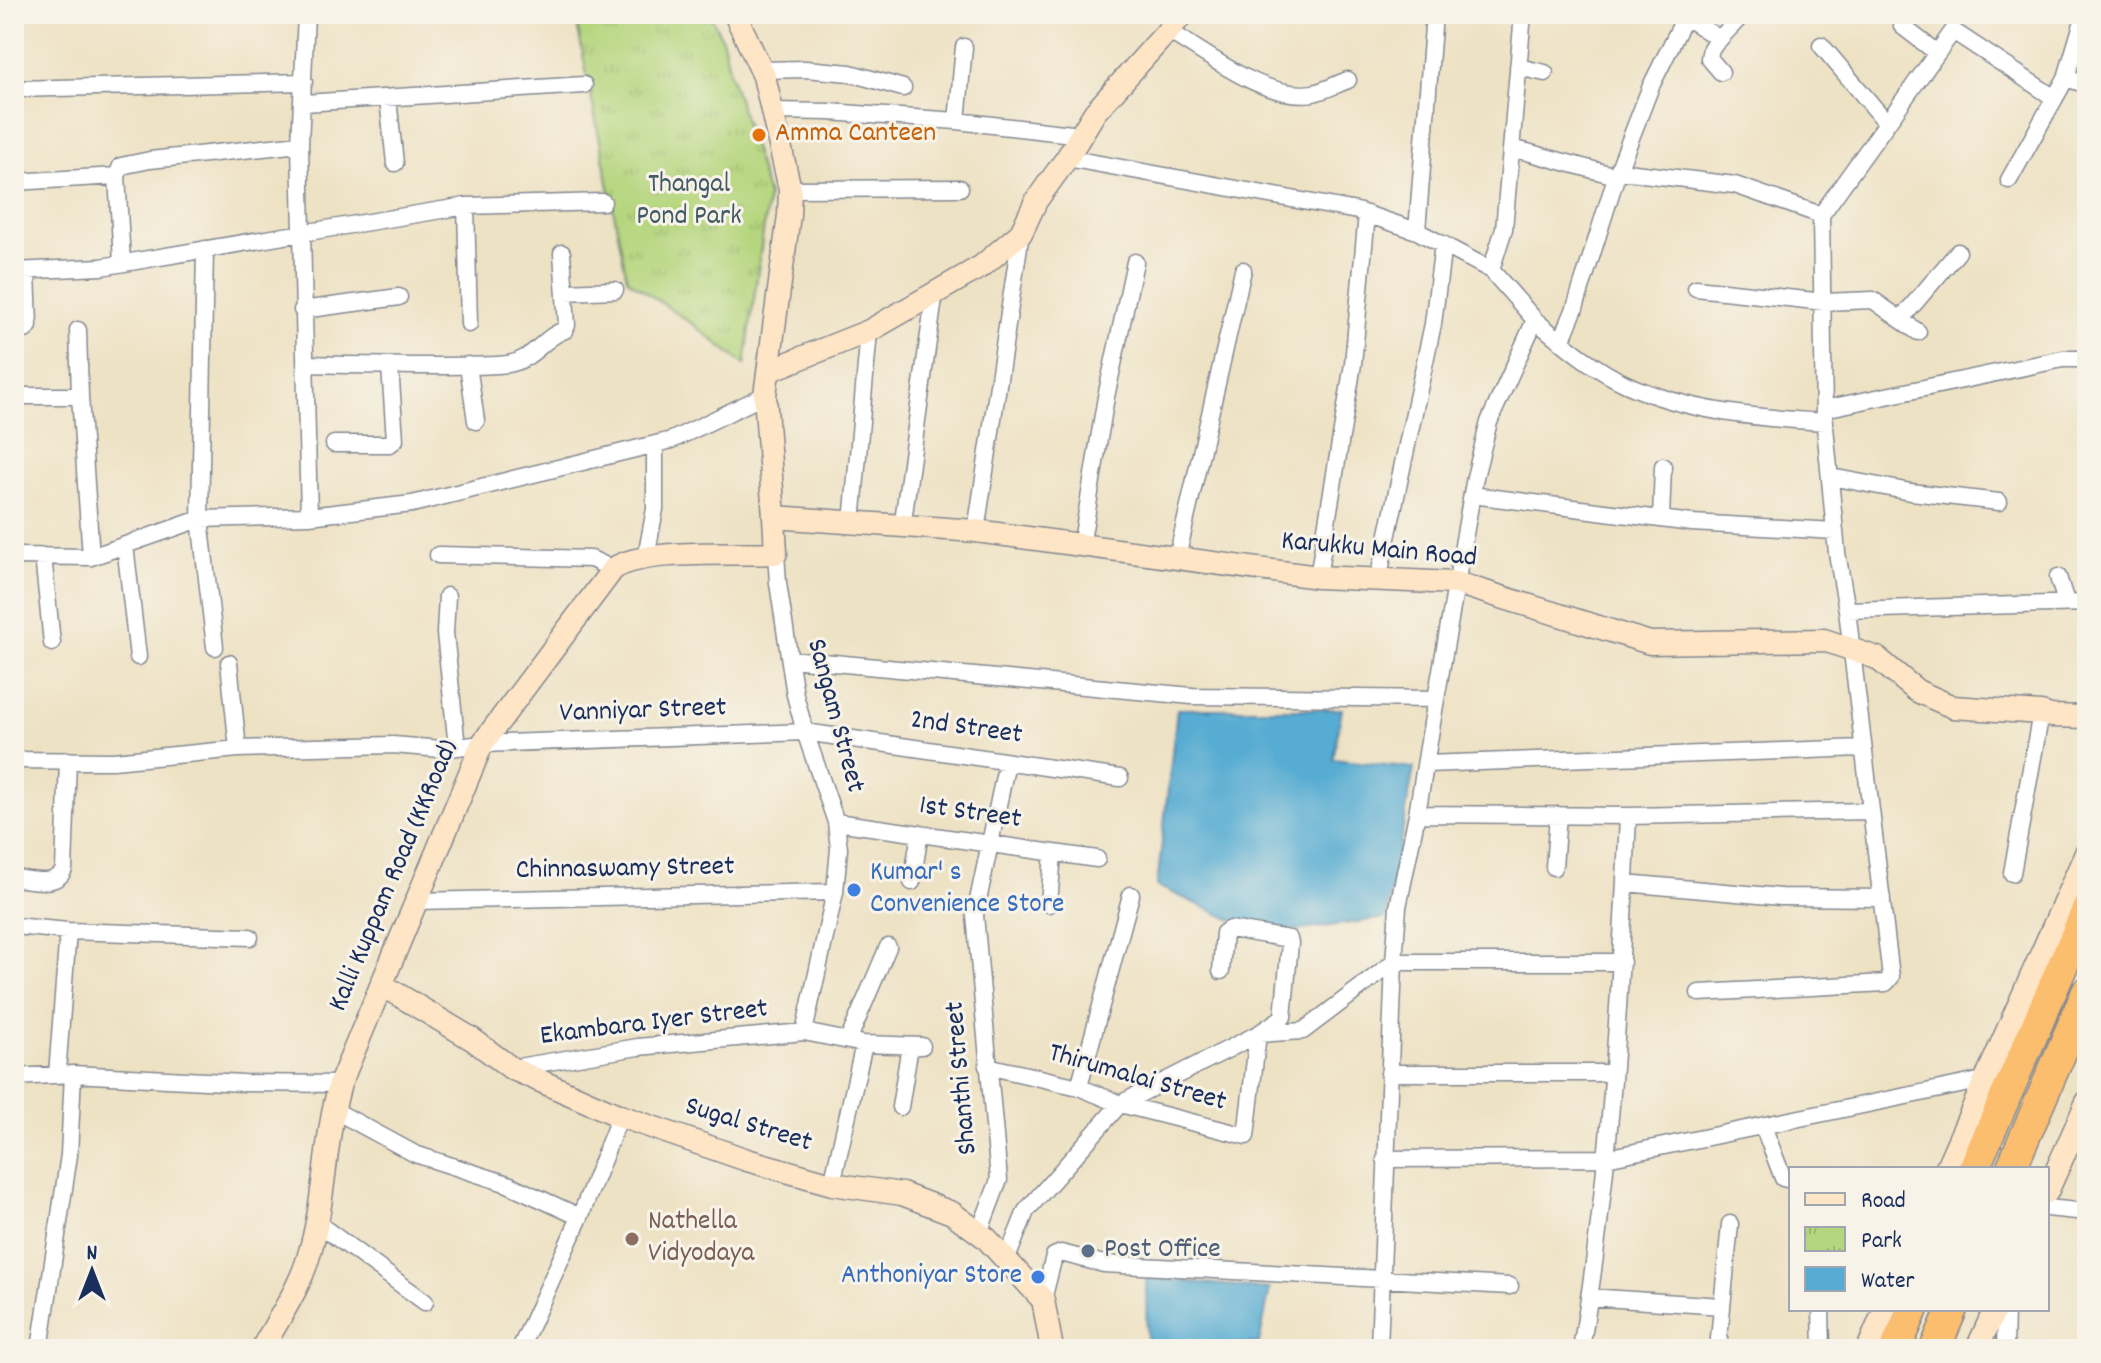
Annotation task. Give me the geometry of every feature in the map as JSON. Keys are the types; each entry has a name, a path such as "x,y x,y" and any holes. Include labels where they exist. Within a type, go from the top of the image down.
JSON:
{"highway":[{"path":"1975,1167 2087,910"},
{"path":"2012,1167 2087,992"},
{"path":"1896,1349 1912,1311"},
{"path":"1935,1349 1951,1311"}],"main road":[{"path":"613,569 622,563 646,557 776,553 765,395 771,370 790,189 761,70 735,14"},
{"path":"771,370 869,331 982,266 1021,233 1036,201 1095,112 1173,20"},
{"name":"Karukku Main Road","path":"774,517 976,531 1318,577 1456,583 1650,643 1824,640 1877,658 1917,691 1953,707 2087,717"},
{"name":"Kalli Kuppam Road (KKRoad)","path":"270,1346 309,1256 317,1223 332,1109 340,1084 482,744 613,569"},
{"path":"1947,1167 2087,851"},
{"name":"Sugal Street","path":"382,985 472,1039 511,1068 620,1116 747,1160 832,1184 902,1194 952,1213 979,1233 1043,1300"},
{"path":"2049,1188 2087,1102"},
{"path":"1043,1300 1052,1349"},
{"path":"1868,1349 1884,1311"},
{"path":"1977,1349 1994,1311"}],"street":[{"path":"309,516 300,144 306,14 313,14"},
{"path":"1417,231 1434,14"},
{"path":"1491,270 1504,229 1523,14"},
{"path":"1721,72 1709,58 1711,48 1743,14"},
{"path":"2009,180 2066,78 2085,14"},
{"path":"1561,342 1575,308 1617,174 1651,86 1685,16 1720,39"},
{"path":"1173,20 1256,83 1281,92 1313,93 1348,80"},
{"path":"1902,26 1937,53"},
{"path":"1699,993 1886,983 1891,977 1835,531 1825,416 1821,215 1953,31 2053,97"},
{"path":"1821,45 1887,123"},
{"path":"957,121 964,47"},
{"path":"1518,67 1545,73"},
{"path":"761,70 806,69 850,73 903,88"},
{"path":"2066,78 2087,85"},
{"path":"14,89 304,82"},
{"path":"304,103 584,85"},
{"path":"388,99 395,163"},
{"path":"773,111 957,121 1081,135"},
{"path":"122,262 117,176 121,166 150,160 300,144"},
{"path":"1512,148 1617,174 1735,185 1821,215"},
{"path":"1067,158 1367,214 1417,231 1491,270 1535,320 1561,342 1625,384 1663,398 1756,417 1825,416 2063,359 2087,359"},
{"path":"14,182 117,176"},
{"path":"790,189 960,188"},
{"path":"14,332 29,326 20,271 101,267 466,206 603,202"},
{"path":"466,206 469,324"},
{"path":"1318,577 1353,364 1367,214"},
{"path":"976,531 1021,233"},
{"path":"1378,580 1433,324 1443,244"},
{"path":"205,249 200,519 215,647"},
{"path":"1901,319 1958,252"},
{"path":"305,364 510,364 540,349 554,333 565,330 562,253"},
{"path":"1081,547 1106,397 1135,262"},
{"path":"1177,558 1243,270"},
{"path":"1696,288 1824,302 1873,300 1918,332"},
{"path":"565,292 615,290"},
{"path":"902,528 935,291"},
{"path":"302,310 399,297"},
{"path":"1379,1349 1398,907 1472,495 1489,422 1535,320"},
{"path":"78,330 91,557"},
{"path":"852,523 869,331"},
{"path":"468,365 476,421"},
{"path":"334,444 390,444 395,440 390,366"},
{"path":"14,556 91,557 200,519 309,516 412,504 672,440 765,395"},
{"path":"14,396 80,396"},
{"path":"646,557 655,509 655,444"},
{"path":"1661,519 1663,466"},
{"path":"1831,477 1911,492 1999,502"},
{"path":"1472,495 1692,523 1835,531"},
{"path":"125,545 138,657"},
{"name":"Sangam Street","path":"776,553 790,659 805,732 836,822 839,849 835,892 804,1032"},
{"path":"438,555 591,559 613,569"},
{"path":"43,556 52,643"},
{"path":"2058,577 2066,602"},
{"path":"447,596 445,646 457,747"},
{"path":"1847,610 2087,603"},
{"path":"790,659 1192,696 1436,699"},
{"path":"229,663 238,749"},
{"path":"2012,873 2041,713"},
{"name":"Vanniyar Street","path":"14,760 113,761 238,749 393,745 441,749 482,744 805,732"},
{"name":"2nd Street","path":"805,732 1120,778"},
{"path":"1426,764 1863,748"},
{"path":"14,878 54,881 61,877 64,869 68,760"},
{"name":"Shanthi Street","path":"979,1233 999,1180 975,915 1007,762"},
{"path":"1417,814 1628,816 1870,811"},
{"path":"1554,867 1558,815"},
{"path":"1581,1349 1606,1158 1622,962 1628,816"},
{"name":"1st Street","path":"836,822 1097,859"},
{"path":"912,882 920,833"},
{"path":"1049,904 1053,853"},
{"path":"1625,883 1781,897 1882,898"},
{"name":"Chinnaswamy Street","path":"417,901 835,892"},
{"path":"1079,1087 1131,895"},
{"path":"14,926 68,931 250,937"},
{"path":"1006,1261 1026,1211 1120,1104 1258,1034 1283,1017 1289,939 1230,929 1224,933 1221,971"},
{"path":"40,1349 69,1155 65,1074 68,931"},
{"path":"832,1184 856,1042 888,947"},
{"path":"1258,1034 1303,1031 1394,962 1622,962"},
{"name":"Ekambara Iyer Street","path":"511,1068 638,1047 804,1032 856,1042 916,1046 900,1107"},
{"name":"Thirumalai Street","path":"987,1066 1079,1087 1120,1104 1246,1136 1258,1034"},
{"path":"1389,1073 1612,1073"},
{"path":"14,1077 65,1074 229,1083 340,1084"},
{"path":"1385,1159 1606,1158 1984,1080"},
{"path":"332,1109 415,1154 508,1184 580,1217"},
{"path":"520,1349 580,1217 620,1116"},
{"path":"1763,1126 1783,1178 1789,1180"},
{"path":"2049,1208 2087,1212"},
{"path":"317,1223 425,1302"},
{"path":"1718,1349 1730,1224"},
{"path":"1043,1300 1054,1256 1061,1253 1104,1264 1510,1286"},
{"path":"1589,1297 1722,1306"},
{"path":"1821,1311 1822,1349"},
{"path":"2005,1349 2006,1311"}],"green space":[{"name":"Thangal Pond Park","path":"575,14 710,14 723,41 768,196 745,365 627,279"}],"water":[{"path":"1177,709 1342,709 1333,759 1414,768 1386,918 1265,935 1157,886"},
{"path":"1146,1278 1270,1289 1259,1343 1237,1344 1235,1349 1147,1349"}],"place":[{"name":"Amma Canteen","path":"759,135"},
{"name":"Kumar' s Convenience Store","path":"854,890"},
{"name":"Nathella Vidyodaya","path":"632,1239"},
{"name":"Post Office","path":"1088,1251"},
{"name":"Anthoniyar Store","path":"1038,1277"}]}
